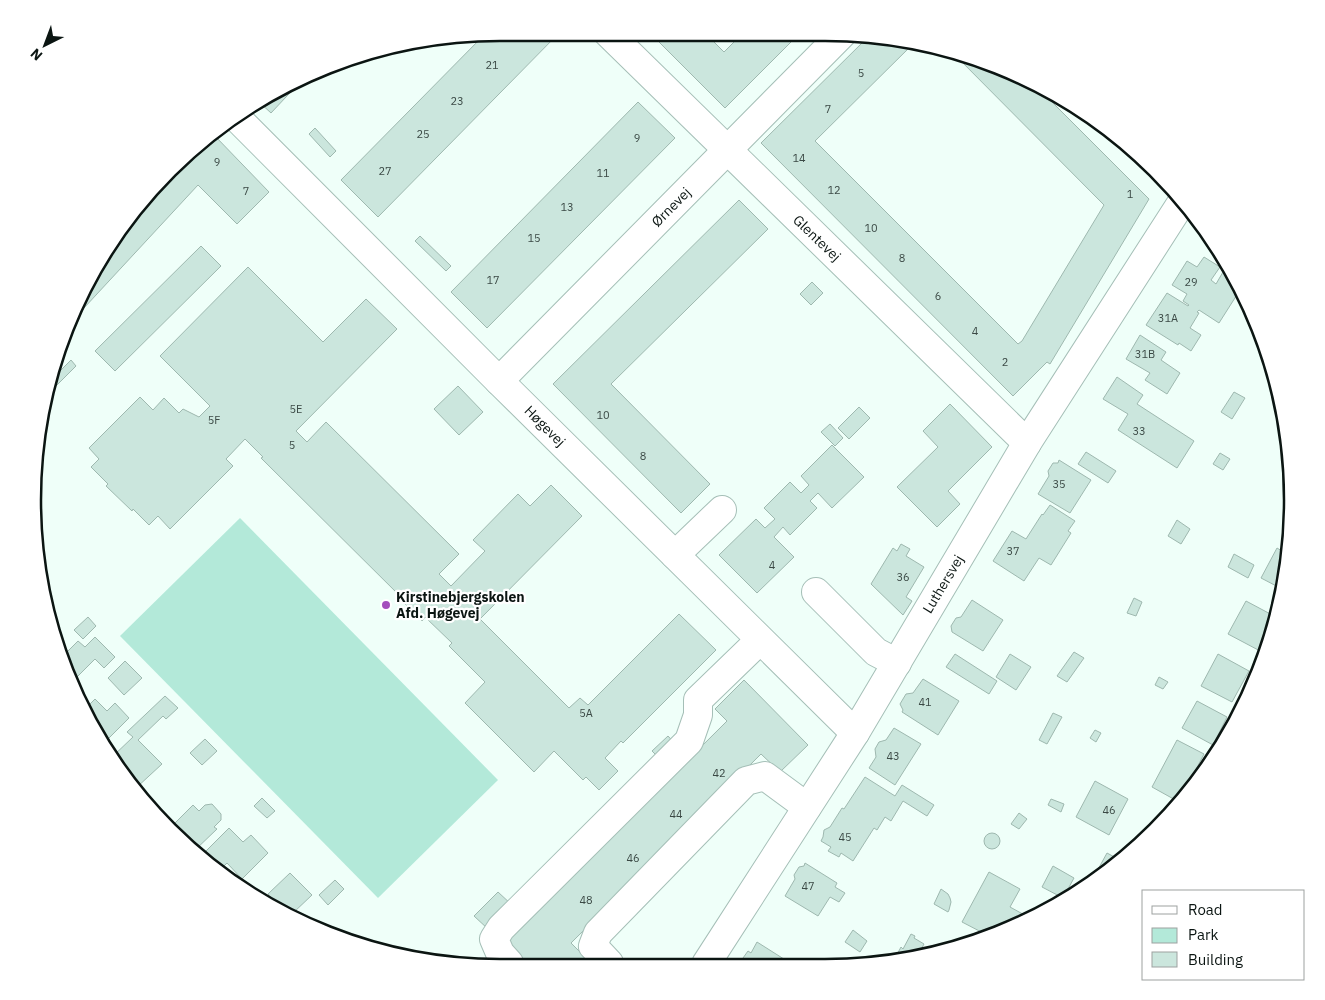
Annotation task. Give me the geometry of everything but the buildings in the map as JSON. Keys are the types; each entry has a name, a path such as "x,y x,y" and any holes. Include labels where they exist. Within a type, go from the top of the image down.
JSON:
{"street":[{"name":"Glentevej","path":"616,41 1027,443"},
{"name":"Ørnevej","path":"499,381 836,41"},
{"name":"Høgevej","path":"244,125 499,381 855,733"},
{"name":"Luthersvej","path":"709,959 855,733 1027,443 1178,208"},
{"path":"675,555 722,510"},
{"path":"816,592 876,652 897,663"},
{"path":"504,959 500,954 494,939 501,928 689,741 698,715 698,700 760,640"},
{"path":"605,959 593,946 598,933 746,781 765,776 807,807"}],"green space":[{"path":"240,518 498,780 378,898 120,636"}],"place":[{"name":"Kirstinebjergskolen Afd. Høgevej","path":"386,605"}]}
